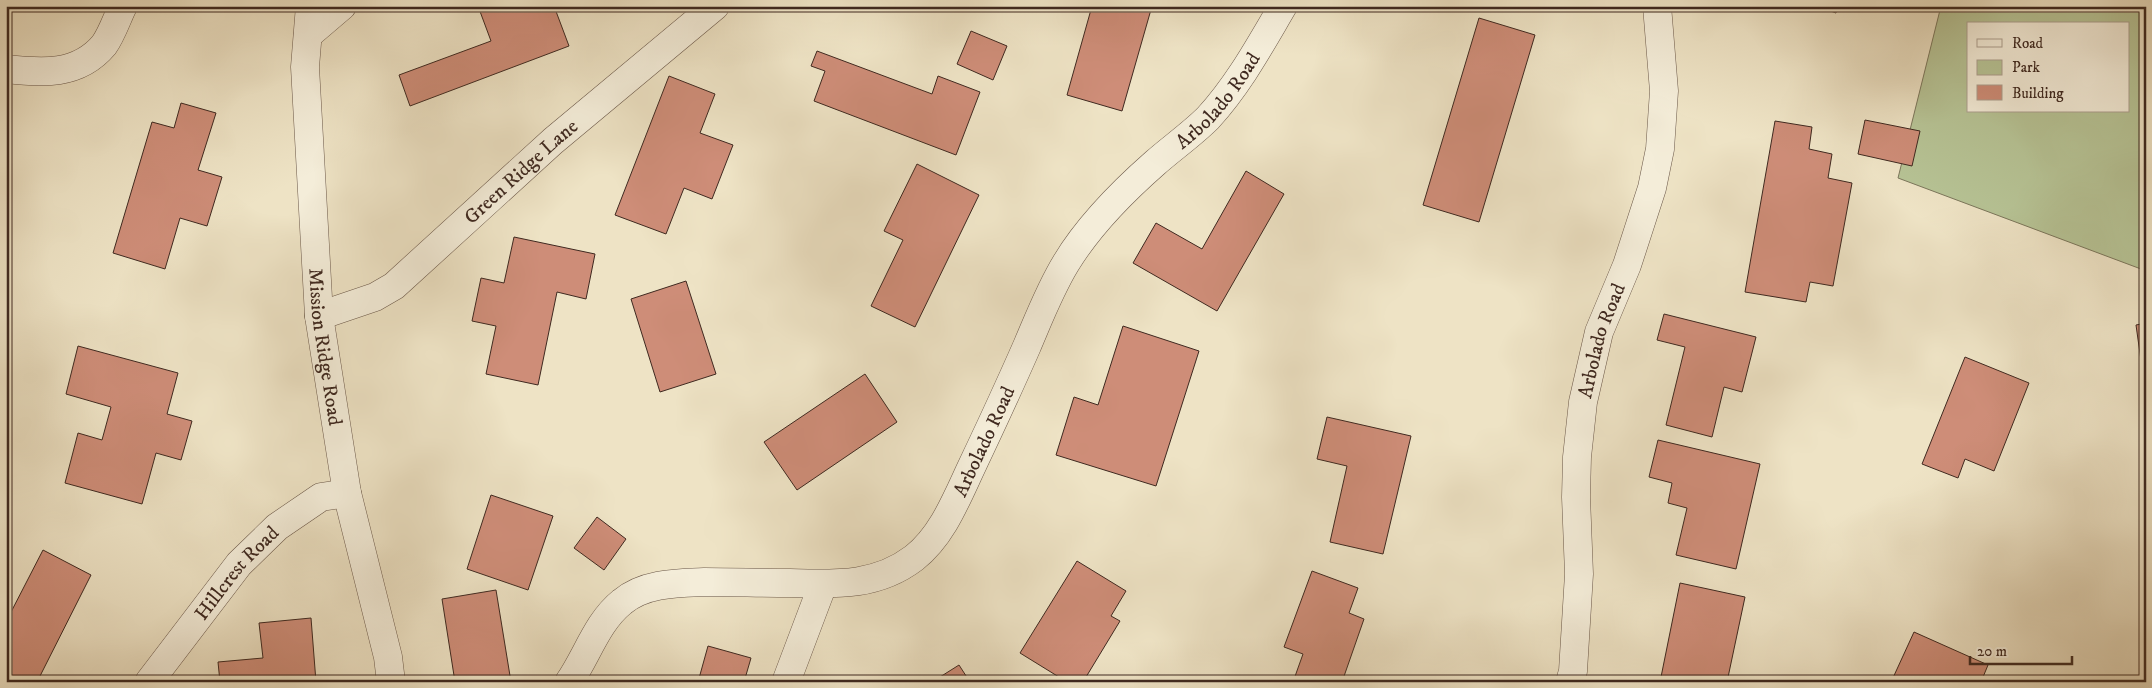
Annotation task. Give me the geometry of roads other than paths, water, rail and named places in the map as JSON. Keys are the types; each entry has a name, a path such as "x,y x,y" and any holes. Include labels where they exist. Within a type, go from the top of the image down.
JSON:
{"street":[{"path":"6,69 50,73 70,68 88,59 104,44 122,6"},
{"name":"Mission Ridge Road","path":"310,6 305,67 318,316 347,493 388,657 391,682"},
{"path":"308,35 342,6"},
{"name":"Green Ridge Lane","path":"318,316 375,297 394,286 553,141 715,6"},
{"name":"Arbolado Road","path":"569,682 602,624 614,608 625,599 643,590 680,583 834,584 862,582 881,577 915,557 929,544 951,511 998,411 1046,301 1066,263 1092,227 1123,192 1206,120 1227,96 1248,67 1283,6"},
{"name":"Arbolado Road","path":"1570,682 1573,670 1579,574 1577,465 1583,402 1599,332 1627,265 1652,188 1660,149 1664,91 1657,6"},
{"name":"Hillcrest Road","path":"148,682 239,564 277,527 321,497 347,493"},
{"path":"786,682 822,584"}]}
